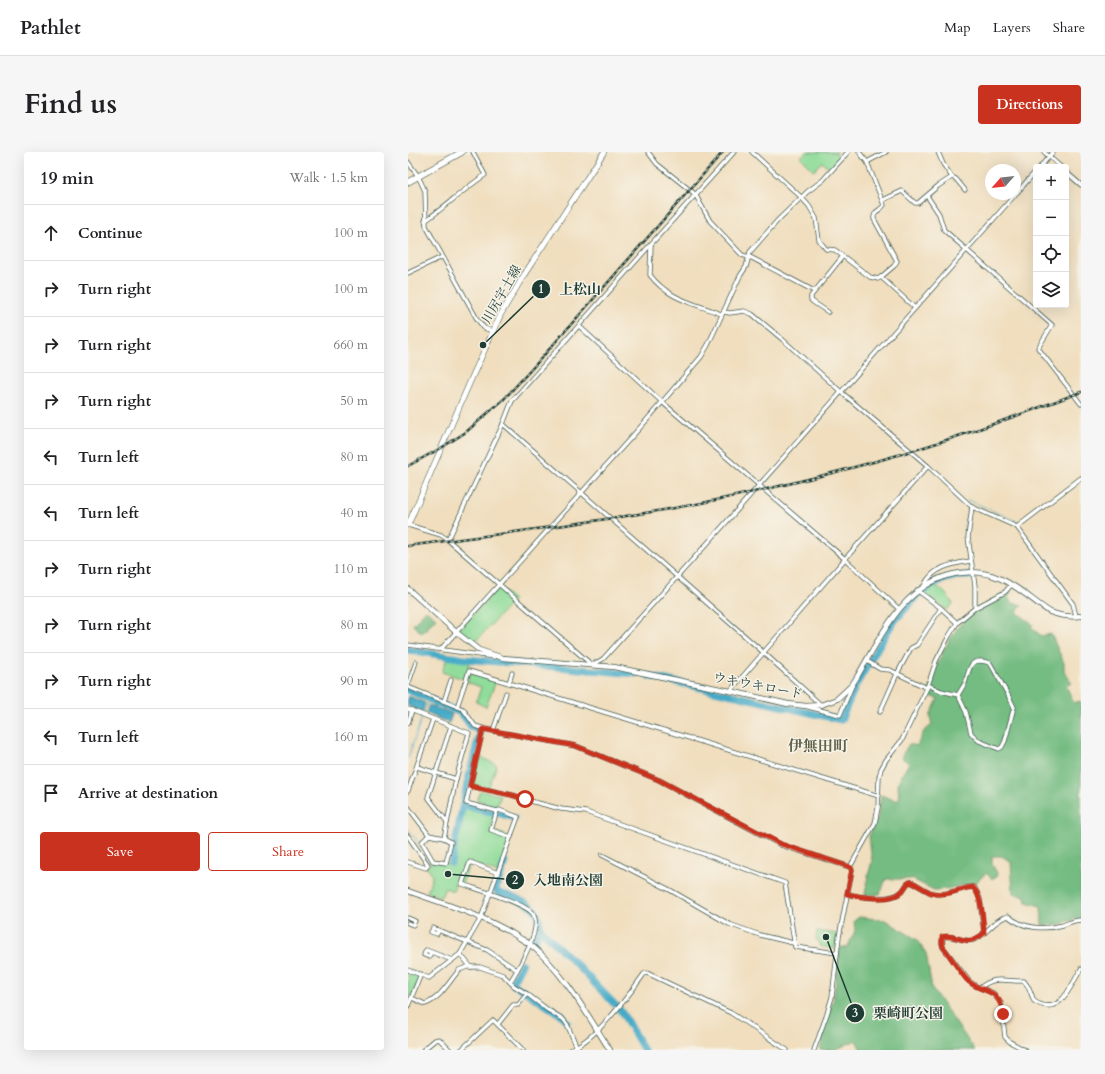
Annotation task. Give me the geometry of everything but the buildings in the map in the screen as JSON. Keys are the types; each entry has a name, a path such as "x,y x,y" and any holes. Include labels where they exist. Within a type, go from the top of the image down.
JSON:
{"main road":[{"path":"408,182 462,152"},
{"name":"川尻宇土線","path":"408,525 492,331 524,275 604,152"}],"street":[{"path":"425,221 485,175 473,152"},
{"path":"648,152 657,164 695,194 710,221 742,254 814,291"},
{"path":"448,540 503,424 512,401 734,152"},
{"path":"752,152 809,206 816,218 819,240 826,249 835,250 870,277 878,279 897,262 874,219 875,212 883,207 883,200 867,162 859,152"},
{"path":"441,649 701,357 740,276 746,267 750,252 778,220 801,197 823,180 848,152"},
{"path":"867,162 886,152"},
{"path":"938,152 943,164 952,177 956,179 965,190"},
{"path":"1044,152 1058,164"},
{"path":"1042,164 1053,152"},
{"path":"408,162 418,176 425,191 426,226 477,319 484,328 492,331"},
{"path":"408,525 441,535 448,540 592,665 603,659 1033,174"},
{"path":"1069,175 1081,185"},
{"path":"883,200 902,191 917,203 952,177"},
{"path":"927,196 939,214 944,230 1052,325 1038,348 1081,404"},
{"path":"651,244 650,275 654,281 675,297 722,313 744,311 752,314 928,466 972,507 1017,527 1074,604 1078,616"},
{"path":"408,274 442,256"},
{"path":"828,312 811,300 811,296 843,256"},
{"path":"881,277 916,308"},
{"path":"579,326 662,402 759,484 899,609"},
{"path":"503,424 763,652 821,705"},
{"path":"730,691 844,559 928,466"},
{"path":"1017,527 1081,478"},
{"path":"972,507 968,537 970,561 974,572 975,608"},
{"path":"924,586 932,573 952,564 970,561"},
{"name":"ウキウキロード","path":"408,589 456,632 480,650 503,658 614,667 788,704 806,706 821,705 837,700 852,685 889,622 899,609 917,590 938,578 974,572 986,574 1011,585 1050,612 1078,616"},
{"path":"814,1050 832,997 837,954 852,870 850,867 875,822 881,769 886,760 902,740 927,686 936,661 957,623 975,608 1005,592 1011,585"},
{"path":"917,590 941,608 957,623"},
{"path":"880,712 897,674 911,648 917,645 941,608"},
{"path":"408,645 503,658"},
{"path":"981,660 990,663 1014,707 1006,742 1002,747 998,749 987,745 979,741 971,733 966,712 958,695 965,683 968,671 973,662 981,660"},
{"path":"867,661 880,669 890,670 927,686 958,695"},
{"path":"416,662 408,686 463,709 475,726 493,731 560,742 586,750 659,780 781,844 850,867"},
{"path":"457,707 469,671 879,796"},
{"path":"509,683 512,673"},
{"path":"444,701 451,680"},
{"path":"806,706 840,715 852,685"},
{"path":"493,731 506,693"},
{"path":"408,709 469,732 456,779 444,838"},
{"path":"408,723 412,710"},
{"path":"408,791 433,718"},
{"path":"447,822 428,797 451,726"},
{"path":"408,970 429,978 460,954 481,918 518,817 499,810 497,811 466,803 483,729"},
{"path":"417,767 456,779"},
{"path":"470,786 512,795 561,809 586,812 785,883 793,943 795,947 837,954"},
{"path":"408,807 430,835 444,838 451,842 446,863 432,862 422,842 430,835"},
{"path":"497,811 490,830 510,838"},
{"path":"408,836 428,865 426,868 408,862"},
{"path":"602,855 670,890 729,924 760,935 793,943"},
{"path":"498,873 470,862 462,884 522,906 534,914 536,920 530,944 510,982"},
{"path":"847,894 859,897 894,897 901,893 910,882 922,886 931,893 939,894 972,887 975,888 980,899 984,933"},
{"path":"408,890 500,926 530,944 557,971 569,986 610,1050"},
{"path":"1025,1050 1010,1042 1005,1037 1001,1003 993,993 976,986 966,978 943,947 942,937 948,935 964,941 972,941 979,938 1000,918 1008,916 1028,926 1047,928 1081,920"},
{"path":"439,930 487,950 517,970"},
{"path":"431,952 452,960"},
{"path":"460,954 470,967"},
{"path":"412,998 425,1004 428,1003 439,995 458,970 462,968 480,967 503,975 510,982 548,1010 563,1019 567,1024 577,1049"},
{"path":"981,987 987,982 1002,979 1018,981 1024,980 1034,1001 1045,1007 1052,1006 1064,998 1081,969"},
{"path":"569,1050 577,1049 597,1030 621,1006 644,974 647,973 731,1013 787,1050"},
{"path":"408,1006 421,974"},
{"path":"498,1024 513,1005 518,1005 527,994"},
{"path":"461,1050 489,1022 493,1020 523,1050"},
{"path":"423,1050 435,1040 439,1039 450,1050"}],"green space":[{"path":"806,152 838,152 836,154 840,158 830,169 822,162 814,171 801,157"},
{"path":"931,585 941,589 953,604 947,610 921,591"},
{"path":"499,587 514,600 474,643 458,631"},
{"path":"1011,590 1008,598 1013,603 1022,605 1017,612 1033,625 1031,627 1041,636 1051,634 1064,663 1064,671 1072,683 1066,686 1074,703 1080,701 1081,703 1081,919 1075,919 1060,924 1042,925 1041,906 1026,902 1025,896 1013,894 1011,862 1002,856 992,856 992,864 998,875 992,879 986,873 976,883 934,890 912,879 886,879 880,894 865,895 872,861 869,836 878,817 881,795 894,800 899,800 898,782 909,763 901,757 909,744 917,746 924,731 932,725 930,716 938,699 928,695 939,660 951,637 967,618 984,604"},
{"path":"426,610 436,618 422,633 413,625"},
{"path":"447,658 470,662 464,679 442,672"},
{"path":"470,673 496,681 486,707 476,702 481,687 467,682"},
{"path":"478,756 497,765 488,789 471,785"},
{"path":"480,791 501,795 496,809 483,805 484,802 477,800"},
{"path":"465,808 495,815 491,830 511,837 498,873 470,862 462,884 456,882 453,891 445,888 441,897 427,892 432,877 430,870 426,868 433,861 452,865"},
{"path":"859,917 885,920 916,939 926,953 932,989 975,1050 861,1050 856,1040 835,1050 820,1050 823,1039 821,1037 834,998 840,947 847,948 855,931 854,921"},
{"path":"817,931 837,934 835,949 819,946 819,941 816,940"},
{"path":"408,970 421,974 412,997 408,995"}],"water":[{"path":"408,696 425,703 422,712 408,706"},
{"path":"429,705 452,714 449,723 426,713"}],"waterway":[{"path":"968,502 968,500 1020,523"},
{"path":"968,505 964,532 968,559"},
{"path":"969,562 970,571"},
{"path":"649,676 841,720 856,685 892,624 918,595 935,583 946,579 957,576 971,576"},
{"path":"408,650 465,659 636,674"},
{"path":"408,690 461,713 471,727 480,731 467,784 451,863"},
{"path":"423,714 429,699"},
{"path":"408,758 422,717"},
{"path":"463,805 493,813"},
{"path":"498,813 514,818"},
{"path":"408,829 419,843 429,863"},
{"path":"505,862 496,889 497,892 526,903 537,913 540,920 540,929 621,1011 644,1050"},
{"path":"535,940 540,929"},
{"path":"522,964 512,983 561,1015 567,1022"}],"railway":[{"path":"408,466 466,432 504,399 723,152"},
{"path":"408,546 663,510 755,492 903,454 980,429 1081,392"}],"place":[{"name":"上松山","path":"483,345"},
{"name":"入地南公園","path":"448,874"},
{"name":"栗崎町公園","path":"826,937"}],"district":[{"name":"伊無田町","path":"818,746"}],"route":[{"path":"525,799 470,786 483,729 576,746 659,780 781,844 850,867 852,870 849,878 847,894 859,897 894,897 901,893 908,882 913,882 922,886 931,893 939,894 968,887 975,888 980,899 984,933 979,938 972,941 964,941 948,935 942,937 942,943 943,947 969,981 976,986 993,993 1001,1003 1003,1014"}]}
